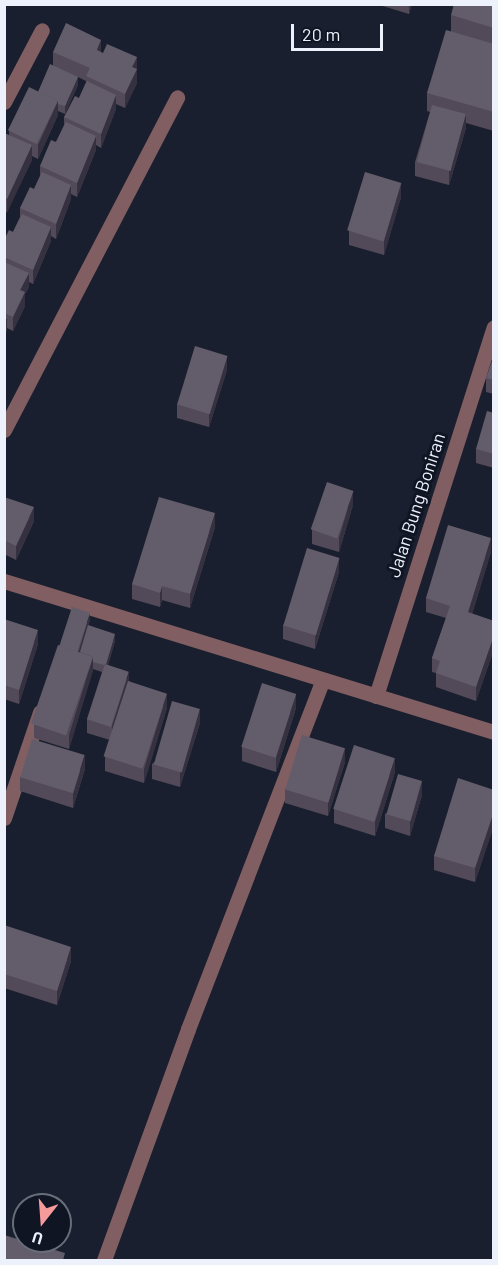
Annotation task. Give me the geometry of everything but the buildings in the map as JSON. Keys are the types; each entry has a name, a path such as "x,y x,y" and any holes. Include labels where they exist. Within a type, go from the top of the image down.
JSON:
{"street":[{"path":"4,102 42,30"},
{"path":"4,430 177,96"},
{"name":"Jalan Bung Boniran","path":"376,696 490,349 494,327"},
{"path":"4,581 73,609 323,680 494,732"},
{"path":"104,1260 196,1007 323,680"},
{"path":"4,818 45,694"}]}
